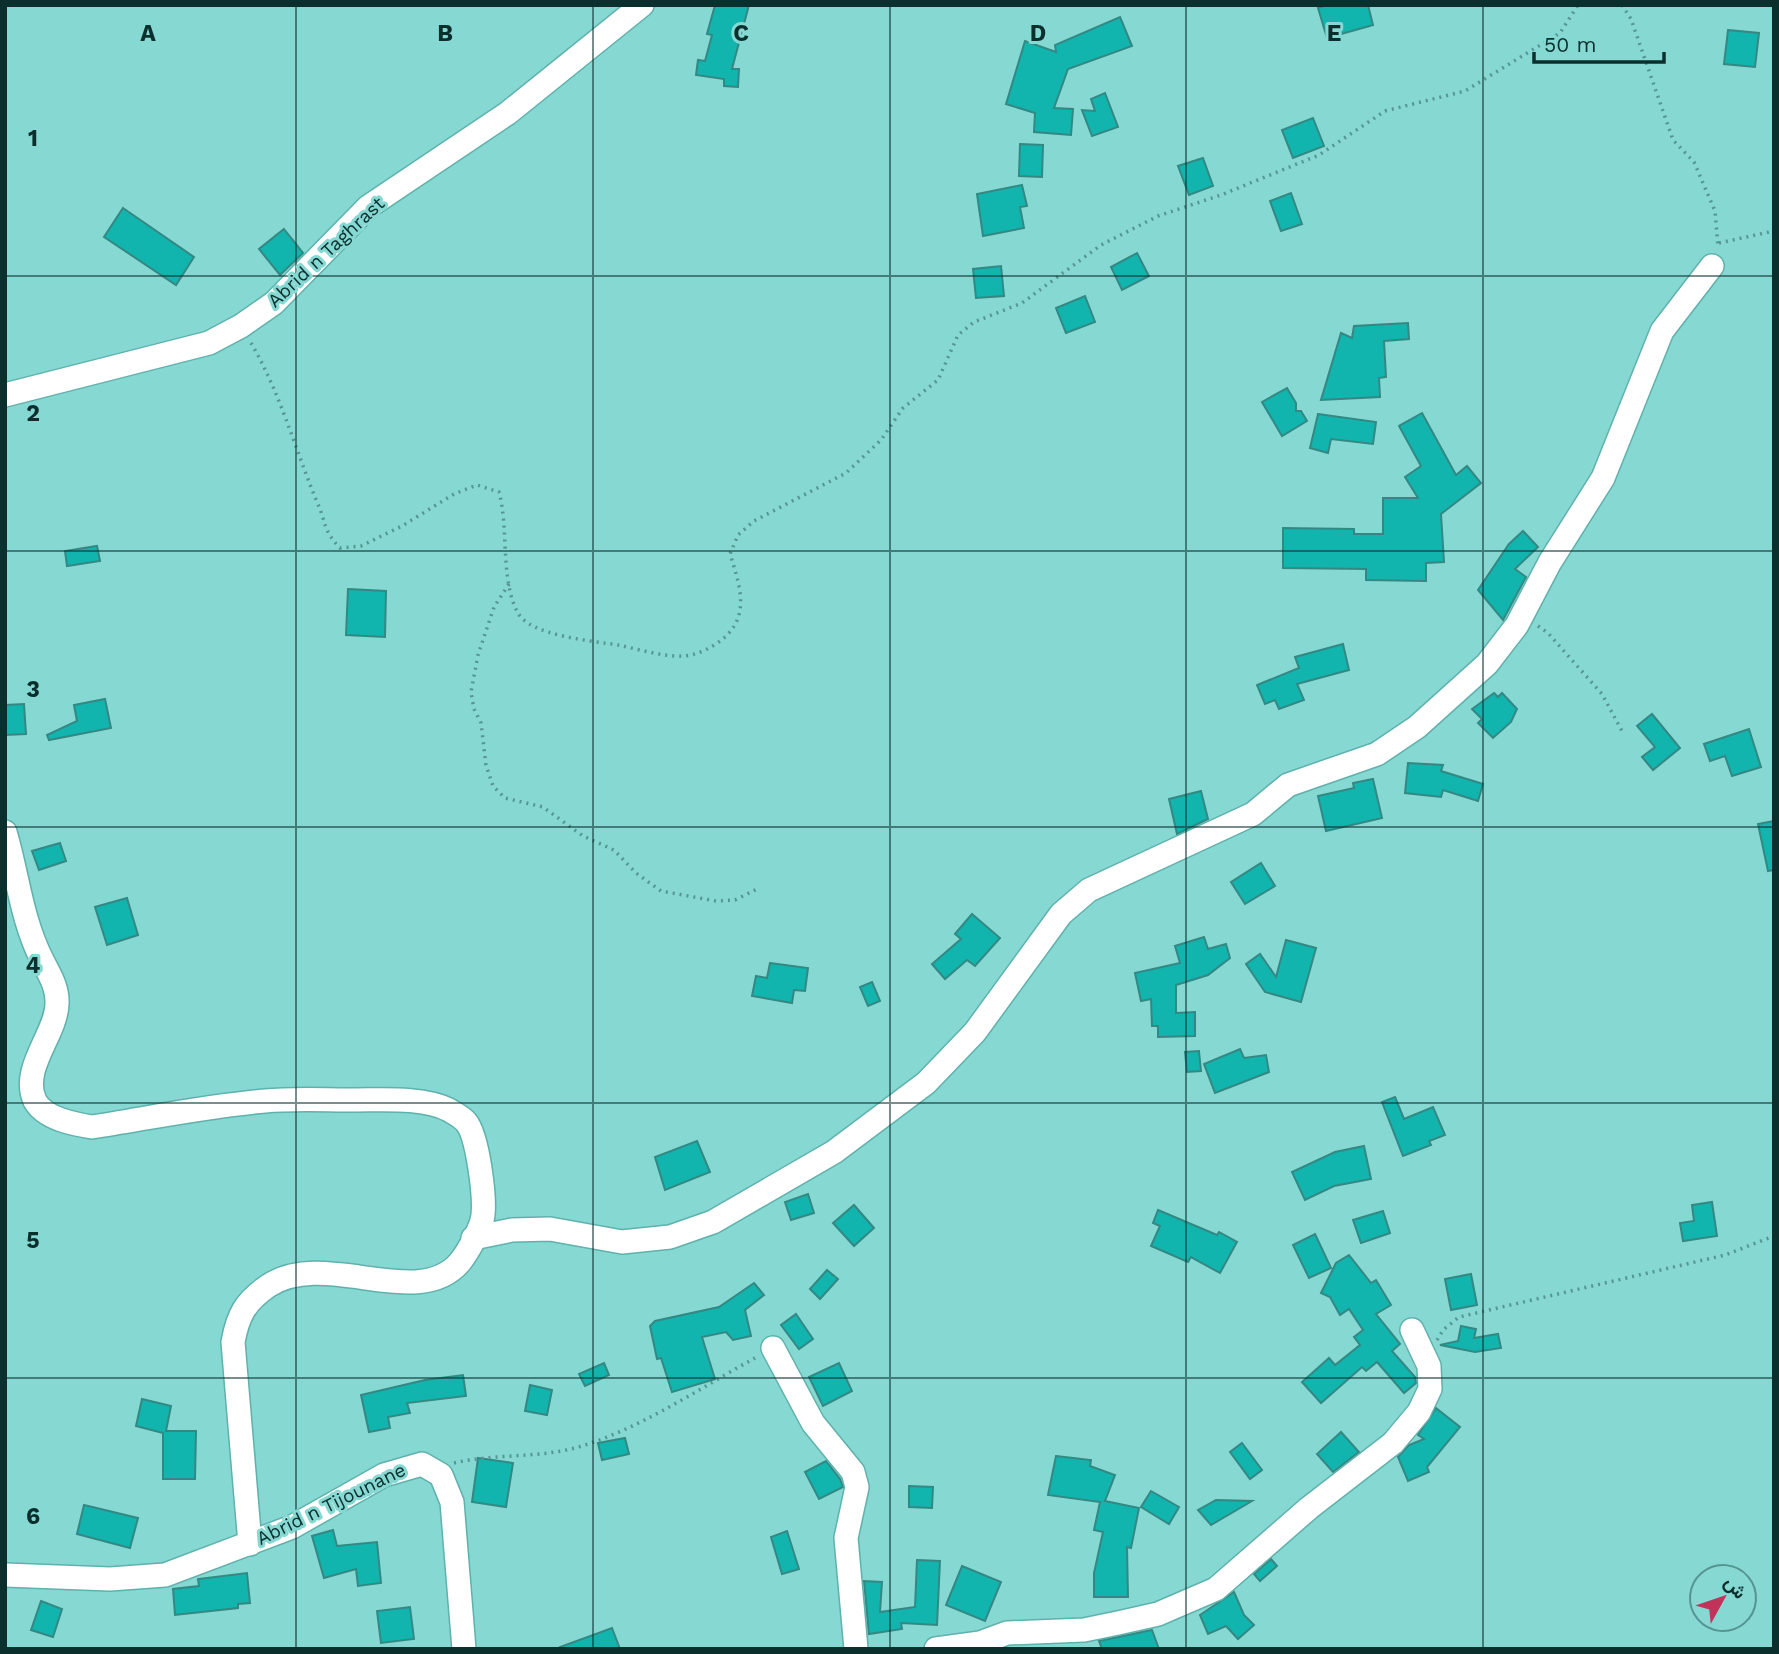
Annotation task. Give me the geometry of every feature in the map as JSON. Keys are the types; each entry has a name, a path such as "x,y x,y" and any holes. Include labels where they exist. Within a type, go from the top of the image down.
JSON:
{"street":[{"name":"Abrid n Taghrast","path":"5,395 209,343 241,326 274,303 368,207 508,113 642,5"},
{"path":"472,1238 512,1230 550,1229 622,1242 670,1237 713,1222 834,1152 926,1083 975,1032 1061,914 1089,890 1253,814 1288,785 1377,754 1417,727 1487,664 1522,615 1550,562 1603,478 1662,331 1712,266"},
{"path":"5,832 26,929 57,991 57,1008 31,1082 36,1102 68,1123 92,1127 265,1101 364,1100 422,1103 446,1108 467,1122 477,1157 483,1216 460,1263 440,1277 414,1282 341,1273 304,1272 280,1278 247,1302 238,1317 233,1342 250,1544"},
{"path":"1412,1330 1429,1366"},
{"path":"936,1649 980,1643 1007,1633 1084,1630 1118,1623 1158,1614 1216,1589 1309,1508 1393,1443 1419,1412 1430,1389 1430,1352 1436,1341"},
{"path":"774,1348 813,1423 853,1472 857,1487 846,1538 856,1649"},
{"name":"Abrid n Tijounane","path":"5,1575 110,1579 165,1574 292,1527 400,1469 422,1464 436,1472 447,1486 452,1502 464,1649"}],"path":[{"path":"241,326 264,366 319,505 326,533 340,548 361,546 402,526 454,494 477,485 499,492 505,514 509,584 518,614 531,625 565,636 677,656 702,653 730,634 740,614 741,587 730,554 738,535 754,520 846,473 881,440 903,408 937,380 958,335 974,322 1022,303 1101,245 1158,216 1221,195 1319,155 1385,111 1465,91 1560,33 1578,5"},
{"path":"1622,5 1631,19 1673,140 1694,162 1715,211 1719,243 1712,266"},
{"path":"1719,243 1774,231"},
{"path":"509,584 494,607 478,655 471,692 494,786 505,797 543,807 583,836 614,850 636,873 661,891 716,901 735,900 760,888"},
{"path":"1522,615 1548,633 1581,668 1602,694 1622,731"},
{"path":"1436,1341 1443,1330 1458,1317 1725,1255 1774,1236"},
{"path":"436,1472 453,1463 476,1457 549,1453 583,1446 632,1426 774,1348"}],"building":[{"path":"715,5 749,5 732,69 739,69 738,87 724,86 724,79 696,75 698,60 705,61 712,35 707,34"},
{"path":"1327,5 1368,5 1373,25 1327,38 1318,8"},
{"path":"1120,17 1132,46 1068,69 1054,108 1073,109 1071,135 1034,132 1035,113 1006,104 1025,41 1056,52 1055,45"},
{"path":"1728,30 1759,33 1755,67 1724,64"},
{"path":"1105,93 1118,127 1092,136 1082,110 1095,111 1091,99"},
{"path":"1313,118 1324,146 1293,158 1282,130"},
{"path":"1020,144 1043,145 1042,177 1019,176"},
{"path":"1203,158 1213,186 1189,195 1178,166"},
{"path":"1022,185 1027,206 1020,207 1024,228 983,236 977,194"},
{"path":"1291,193 1302,224 1281,231 1270,201"},
{"path":"123,208 194,257 176,285 104,237"},
{"path":"284,229 303,253 280,275 259,249"},
{"path":"1137,253 1149,276 1122,290 1111,267"},
{"path":"1001,266 1004,296 976,298 973,269"},
{"path":"1085,296 1095,322 1066,333 1056,308"},
{"path":"1408,323 1409,339 1384,341 1386,377 1379,378 1380,397 1321,400 1341,333 1352,338 1354,326"},
{"path":"1287,388 1296,403 1296,411 1301,411 1307,421 1282,436 1262,402"},
{"path":"1422,413 1456,475 1467,466 1481,483 1441,514 1444,562 1426,563 1426,581 1366,580 1366,569 1283,568 1283,528 1354,529 1354,534 1383,534 1383,498 1418,498 1405,477 1421,466 1399,426"},
{"path":"1318,414 1376,422 1373,444 1331,439 1328,453 1310,448"},
{"path":"1523,531 1538,547 1515,569 1526,577 1503,620 1478,590 1509,544"},
{"path":"97,546 100,561 67,566 65,551"},
{"path":"348,589 386,591 385,637 346,635"},
{"path":"1343,644 1349,670 1297,684 1304,700 1279,709 1275,700 1265,704 1257,685 1299,668 1295,657"},
{"path":"1494,693 1498,697 1502,693 1517,709 1511,722 1493,738 1478,723 1482,719 1472,709"},
{"path":"105,699 111,728 49,740 47,735 77,721 74,705"},
{"path":"24,704 26,734 5,735 5,705"},
{"path":"1652,714 1680,748 1653,770 1642,757 1655,747 1637,726"},
{"path":"1749,729 1761,767 1732,776 1725,756 1710,761 1704,744"},
{"path":"1408,763 1443,765 1441,771 1483,784 1478,801 1443,790 1441,797 1405,793"},
{"path":"1373,779 1382,818 1326,831 1318,796 1354,788 1353,783"},
{"path":"1201,791 1208,819 1177,834 1169,799"},
{"path":"1774,821 1774,870 1768,871 1758,824"},
{"path":"60,843 66,861 39,870 32,851"},
{"path":"1261,863 1275,886 1245,904 1231,882"},
{"path":"127,898 138,935 107,945 95,907"},
{"path":"972,914 1000,938 975,966 967,960 945,979 932,964 961,939 955,934"},
{"path":"1204,937 1208,949 1226,944 1230,958 1208,975 1176,985 1176,1013 1195,1012 1195,1036 1158,1037 1158,1026 1152,1026 1151,999 1141,1001 1135,973 1180,963 1175,946"},
{"path":"1286,940 1316,948 1301,1002 1265,992 1246,964 1260,954 1276,977"},
{"path":"770,963 808,968 805,991 794,990 792,1003 752,996 756,976 767,978"},
{"path":"872,982 880,1001 868,1006 860,987"},
{"path":"1240,1049 1244,1058 1266,1055 1269,1072 1215,1093 1204,1064"},
{"path":"1199,1051 1201,1071 1187,1072 1185,1052"},
{"path":"1395,1097 1404,1119 1433,1107 1445,1135 1429,1141 1431,1145 1403,1156 1382,1102"},
{"path":"697,1141 710,1172 665,1190 655,1157"},
{"path":"1364,1146 1371,1179 1334,1186 1305,1200 1292,1172 1335,1152"},
{"path":"808,1194 814,1213 791,1220 785,1202"},
{"path":"1712,1202 1717,1236 1683,1241 1680,1223 1694,1221 1692,1205"},
{"path":"854,1205 874,1228 854,1246 833,1223"},
{"path":"1158,1210 1217,1235 1219,1232 1237,1242 1220,1273 1191,1257 1188,1262 1151,1246 1160,1226 1153,1223"},
{"path":"1383,1211 1390,1233 1361,1243 1353,1220"},
{"path":"1315,1234 1331,1268 1309,1278 1293,1245"},
{"path":"1349,1255 1371,1283 1376,1280 1391,1305 1376,1314 1400,1344 1392,1351 1415,1377 1416,1383 1404,1393 1377,1362 1366,1371 1362,1367 1321,1403 1302,1382 1329,1358 1335,1365 1360,1345 1354,1337 1363,1330 1349,1309 1340,1315 1330,1297 1321,1293 1336,1263"},
{"path":"827,1270 838,1279 820,1299 810,1289"},
{"path":"1471,1274 1477,1305 1451,1310 1445,1279"},
{"path":"754,1283 764,1295 745,1310 751,1336 733,1340 726,1332 702,1337 715,1379 672,1392 661,1358 657,1359 650,1326 655,1321 719,1307"},
{"path":"796,1314 813,1339 799,1349 781,1325"},
{"path":"1461,1326 1476,1329 1474,1338 1498,1334 1501,1348 1475,1352 1440,1345 1458,1341"},
{"path":"604,1363 609,1375 585,1386 579,1374"},
{"path":"839,1363 852,1391 823,1406 809,1377"},
{"path":"463,1375 466,1396 407,1403 410,1413 388,1417 390,1428 369,1432 361,1395 425,1380"},
{"path":"530,1385 552,1390 547,1415 525,1411"},
{"path":"142,1399 171,1406 166,1431 196,1431 195,1479 163,1479 163,1433 136,1426"},
{"path":"1436,1408 1460,1427 1427,1467 1429,1472 1408,1481 1398,1457 1409,1445 1424,1439 1418,1435"},
{"path":"1341,1432 1359,1452 1333,1472 1317,1454"},
{"path":"625,1438 629,1454 602,1460 598,1443"},
{"path":"1242,1443 1262,1470 1250,1479 1230,1452"},
{"path":"1056,1456 1091,1460 1090,1466 1115,1475 1105,1501 1139,1508 1131,1548 1127,1547 1128,1597 1094,1597 1094,1573 1103,1532 1094,1530 1100,1502 1048,1495"},
{"path":"478,1458 513,1463 506,1507 472,1502"},
{"path":"826,1461 843,1487 819,1499 805,1472"},
{"path":"909,1486 933,1487 932,1508 909,1507"},
{"path":"1151,1491 1179,1507 1169,1524 1141,1507"},
{"path":"1216,1500 1252,1501 1211,1525 1198,1510"},
{"path":"84,1505 138,1518 130,1548 77,1534"},
{"path":"333,1530 337,1546 377,1542 381,1583 358,1586 356,1569 324,1578 312,1536"},
{"path":"787,1531 799,1569 782,1574 771,1537"},
{"path":"1271,1559 1277,1566 1260,1581 1254,1574"},
{"path":"917,1560 940,1561 937,1625 901,1623 902,1629 869,1634 864,1581 882,1582 880,1612 915,1607"},
{"path":"962,1566 1001,1582 985,1621 946,1605"},
{"path":"247,1573 250,1603 238,1604 238,1608 175,1615 173,1589 199,1586 198,1579"},
{"path":"1234,1592 1244,1615 1254,1625 1238,1639 1226,1626 1208,1634 1200,1615"},
{"path":"41,1601 62,1609 53,1637 31,1630"},
{"path":"410,1607 414,1639 381,1643 377,1611"},
{"path":"612,1628 620,1649 560,1647"},
{"path":"1152,1630 1159,1649 1102,1649 1099,1641"}]}
